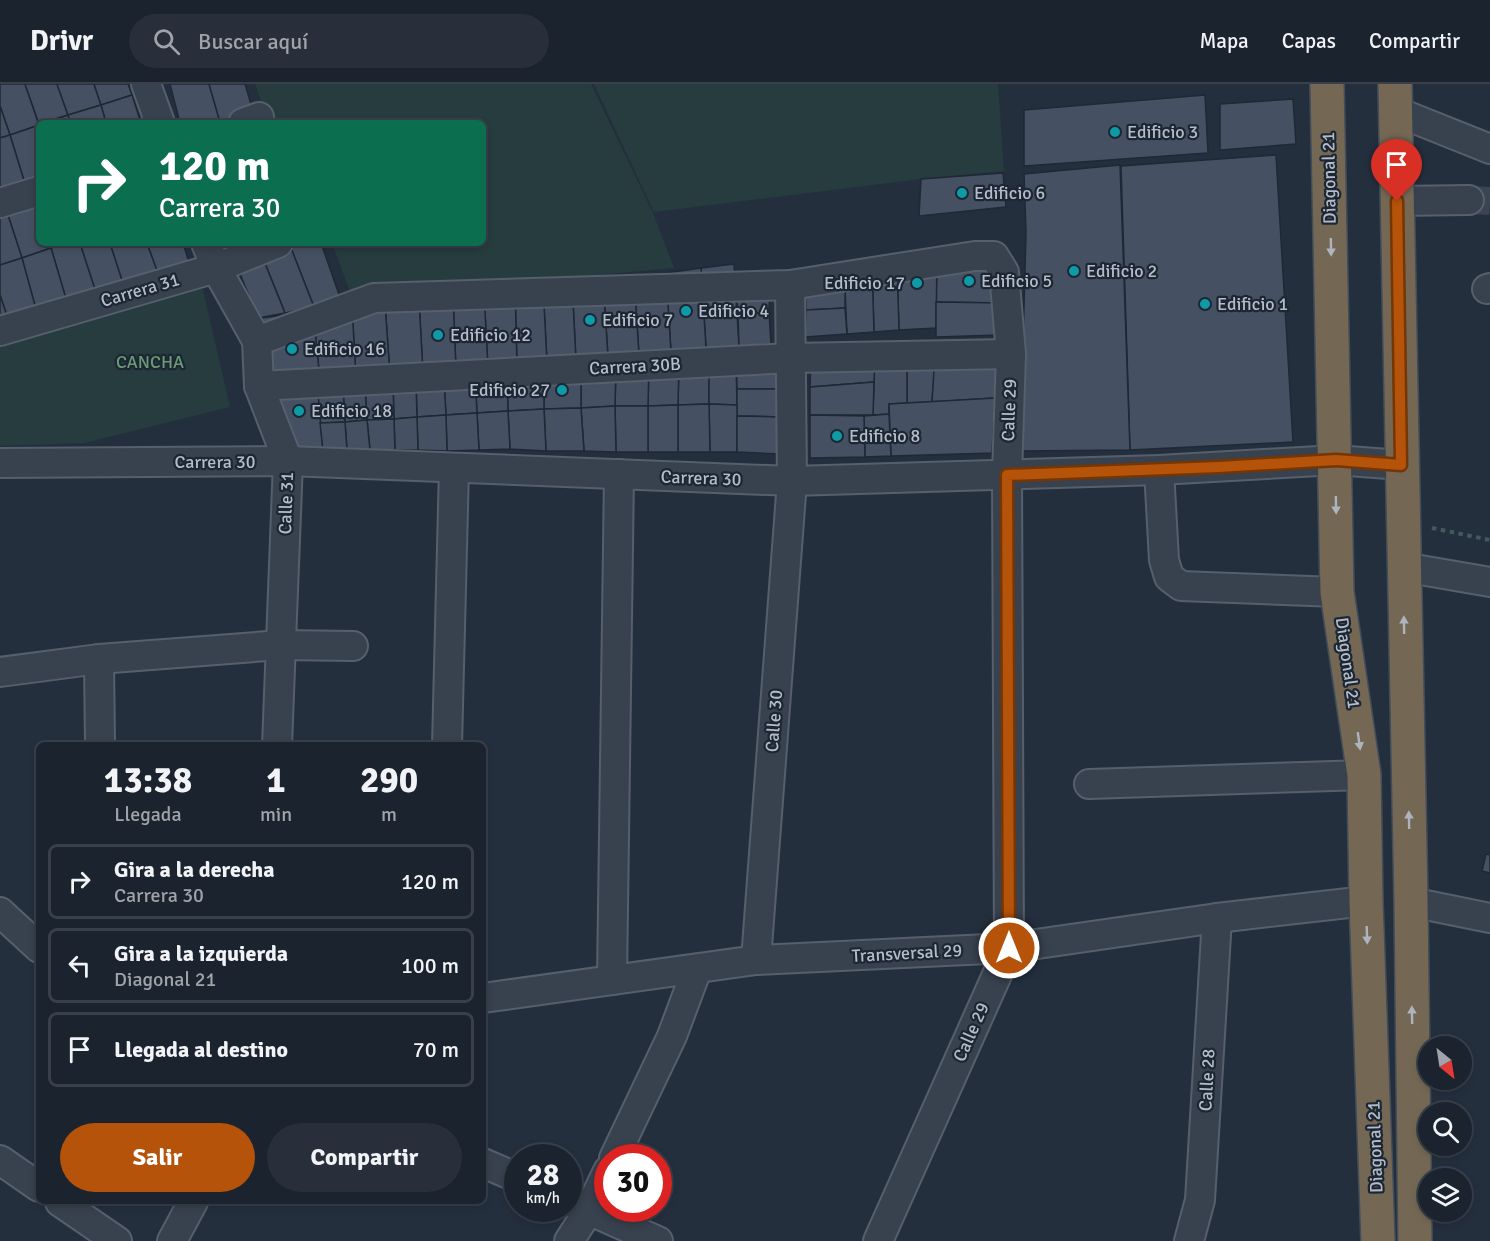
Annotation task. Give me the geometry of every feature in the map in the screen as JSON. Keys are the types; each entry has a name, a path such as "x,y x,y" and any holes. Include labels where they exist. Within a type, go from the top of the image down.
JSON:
{"highway":[{"name":"Diagonal 21","path":"1327,84 1337,592 1364,775 1378,1241"},
{"name":"Diagonal 21","path":"1395,98 1411,902 1415,1241"}],"street":[{"path":"146,84 159,120"},
{"path":"1395,98 1490,149"},
{"path":"0,203 36,192"},
{"path":"1397,201 1469,200"},
{"name":"Carrera 31","path":"0,331 211,256 263,246"},
{"name":"Calle 31","path":"211,256 257,341 259,386 288,461 277,742"},
{"name":"Calle 29","path":"790,285 975,256 994,256 1004,272 1011,354 1007,475 1009,948 878,1241"},
{"path":"257,341 374,298 790,285"},
{"name":"Calle 30","path":"756,960 792,481 790,285"},
{"name":"Carrera 30B","path":"259,386 790,358 1011,354"},
{"name":"Carrera 30","path":"0,463 288,461 792,481 1159,470 1336,460 1401,465"},
{"path":"447,742 454,468"},
{"path":"1159,470 1164,561 1169,577 1181,586 1337,592"},
{"path":"612,980 619,474"},
{"path":"1403,567 1490,582"},
{"path":"0,672 99,659 280,645 352,646"},
{"path":"99,659 100,742"},
{"path":"1089,784 1364,775"},
{"name":"Transversal 29","path":"486,998 756,960 1009,948 1217,918 1366,901"},
{"path":"1411,902 1490,918"},
{"path":"0,912 36,945"},
{"name":"Calle 28","path":"1189,1241 1200,1200 1217,918"},
{"path":"621,1144 672,1036 697,969"},
{"path":"0,1160 36,1185"},
{"path":"486,1164 504,1172"},
{"path":"582,1201 594,1187"},
{"path":"63,1204 117,1241"},
{"path":"172,1241 192,1204"},
{"path":"582,1206 658,1241"},
{"path":"569,1241 574,1222"}],"path":[{"path":"1402,521 1490,540"}],"green space":[{"path":"255,84 591,84 653,213 674,268 352,297 333,246 486,246 486,120 268,120"},
{"path":"594,84 998,84 1004,171 654,212"},
{"name":"CANCHA","path":"202,286 230,407 84,443 0,446 0,340"}],"building":[{"path":"0,84 25,84 37,120 36,126 10,135 0,106"},
{"path":"25,84 57,84 68,115 52,120 38,120"},
{"path":"57,84 94,84 101,105 68,115"},
{"path":"94,84 128,84 132,95 101,105"},
{"path":"170,84 209,84 219,120 179,120"},
{"path":"209,84 245,84 253,111 219,120"},
{"path":"132,95 140,120 105,120 101,105"},
{"name":"Edificio 3","path":"1205,95 1208,153 1024,166 1024,110"},
{"path":"1293,99 1296,144 1220,150 1220,104"},
{"path":"101,105 105,120 69,120 68,115"},
{"path":"0,106 10,135 0,138"},
{"path":"68,115 69,120 54,120"},
{"path":"36,126 36,183 26,187 10,135"},
{"path":"10,135 26,187 0,196 0,138"},
{"name":"Edificio 1","path":"1276,155 1293,442 1130,450 1121,166"},
{"name":"Edificio 2","path":"1120,165 1130,450 1020,451 1026,233 1024,174"},
{"name":"Edificio 6","path":"1003,173 1006,207 919,216 921,179"},
{"path":"1490,190 1490,213 1469,214 1469,191"},
{"path":"34,196 36,246 50,246 51,248 22,258 5,206"},
{"path":"5,206 22,258 0,265 0,208"},
{"path":"81,246 96,292 67,302 51,248"},
{"path":"81,246 111,246 123,283 96,292"},
{"path":"111,246 148,246 158,273 123,283"},
{"path":"148,246 184,246 189,262 158,273"},
{"path":"278,246 290,246 314,307 285,313 260,251"},
{"path":"290,246 322,246 342,303 314,307"},
{"path":"51,248 67,302 37,313 22,258"},
{"path":"260,251 285,313 258,318 234,259"},
{"path":"22,258 37,313 9,322 0,295 0,265"},
{"name":"Edificio 5","path":"1001,258 1001,303 936,302 937,260"},
{"name":"Edificio 17","path":"937,260 936,328 899,330 897,264"},
{"path":"734,264 739,346 706,348 701,268"},
{"path":"897,264 899,330 874,332 872,266"},
{"path":"872,266 874,332 847,334 844,267"},
{"name":"Edificio 4","path":"701,268 706,348 671,352 666,273"},
{"path":"666,273 671,352 639,355 634,277"},
{"path":"634,277 639,355 608,357 603,280"},
{"path":"845,277 845,308 806,310 805,280"},
{"name":"Edificio 7","path":"603,280 608,357 576,360 572,283"},
{"path":"572,283 576,360 547,362 543,286"},
{"path":"770,284 769,312 738,315 736,286"},
{"path":"543,286 547,362 517,365 515,289"},
{"path":"515,289 517,365 488,368 484,293"},
{"path":"484,293 488,368 456,370 453,296"},
{"path":"0,295 9,322 0,325"},
{"name":"Edificio 12","path":"453,296 456,370 423,372 419,301"},
{"path":"419,301 423,372 390,375 385,304"},
{"path":"936,302 1001,303 999,335 936,337"},
{"path":"385,304 390,375 356,377 352,307"},
{"path":"352,307 356,377 320,380 313,311"},
{"path":"845,308 847,334 805,337 806,310"},
{"name":"Edificio 16","path":"313,311 320,380 274,384 262,318"},
{"path":"769,312 771,344 739,346 738,315"},
{"path":"907,351 936,351 932,402 907,403"},
{"path":"907,351 907,403 889,404 889,414 873,415 875,353"},
{"path":"875,353 874,382 810,387 811,357"},
{"path":"780,359 782,389 737,389 736,361"},
{"path":"679,361 709,361 709,404 678,405"},
{"path":"679,361 678,405 648,406 649,363"},
{"path":"709,361 736,361 737,405 709,404"},
{"path":"649,363 648,406 615,406 616,366"},
{"path":"616,366 615,406 581,408 581,369"},
{"path":"999,367 995,398 932,402 934,370"},
{"name":"Edificio 27","path":"581,369 581,408 544,409 544,372"},
{"path":"544,372 544,409 508,411 507,375"},
{"path":"507,375 508,411 477,413 475,377"},
{"path":"475,377 477,413 446,415 444,380"},
{"path":"444,380 446,415 417,417 416,382"},
{"path":"416,382 417,417 394,419 393,385"},
{"path":"874,382 873,415 810,415 810,387"},
{"path":"393,385 394,419 367,420 365,387"},
{"path":"365,387 367,420 345,422 343,389"},
{"path":"343,389 345,422 320,423 318,394"},
{"path":"737,389 782,389 782,417 737,416"},
{"name":"Edificio 18","path":"318,394 323,450 284,451 276,399"},
{"path":"995,398 992,453 891,456 889,404"},
{"path":"709,404 737,405 737,452 710,452"},
{"path":"709,404 710,452 678,452 678,405"},
{"path":"678,405 678,452 648,452 648,406"},
{"path":"615,406 648,406 648,452 616,452"},
{"path":"615,406 616,452 584,451 581,408"},
{"path":"581,408 584,451 546,451 544,409"},
{"path":"544,409 546,451 510,449 508,411"},
{"path":"508,411 510,449 479,450 477,413"},
{"path":"477,413 479,450 447,451 446,415"},
{"path":"889,414 891,456 865,457 864,416"},
{"path":"446,415 447,451 418,450 417,417"},
{"name":"Edificio 8","path":"810,415 864,416 865,457 810,458"},
{"path":"737,416 782,417 781,454 737,452"},
{"path":"417,417 418,450 395,450 394,419"},
{"path":"394,419 395,450 370,450 367,420"},
{"path":"367,420 370,450 347,450 345,422"},
{"path":"345,422 347,450 323,450 320,423"},
{"path":"1486,854 1490,855 1490,873 1482,871"}],"tunnel":[{"path":"1469,200 1490,201"}],"place":[{"name":"Edificio 3","path":"1115,132"},
{"name":"Edificio 6","path":"962,193"},
{"name":"Edificio 2","path":"1074,271"},
{"name":"Edificio 5","path":"969,281"},
{"name":"Edificio 17","path":"917,283"},
{"name":"Edificio 1","path":"1205,304"},
{"name":"Edificio 4","path":"686,311"},
{"name":"Edificio 7","path":"590,320"},
{"name":"Edificio 12","path":"438,335"},
{"name":"Edificio 16","path":"292,349"},
{"name":"Edificio 27","path":"562,390"},
{"name":"Edificio 18","path":"299,411"},
{"name":"Edificio 8","path":"837,436"}],"route":[{"path":"1009,948 1007,475 1159,470 1336,460 1401,465 1397,201"}]}
